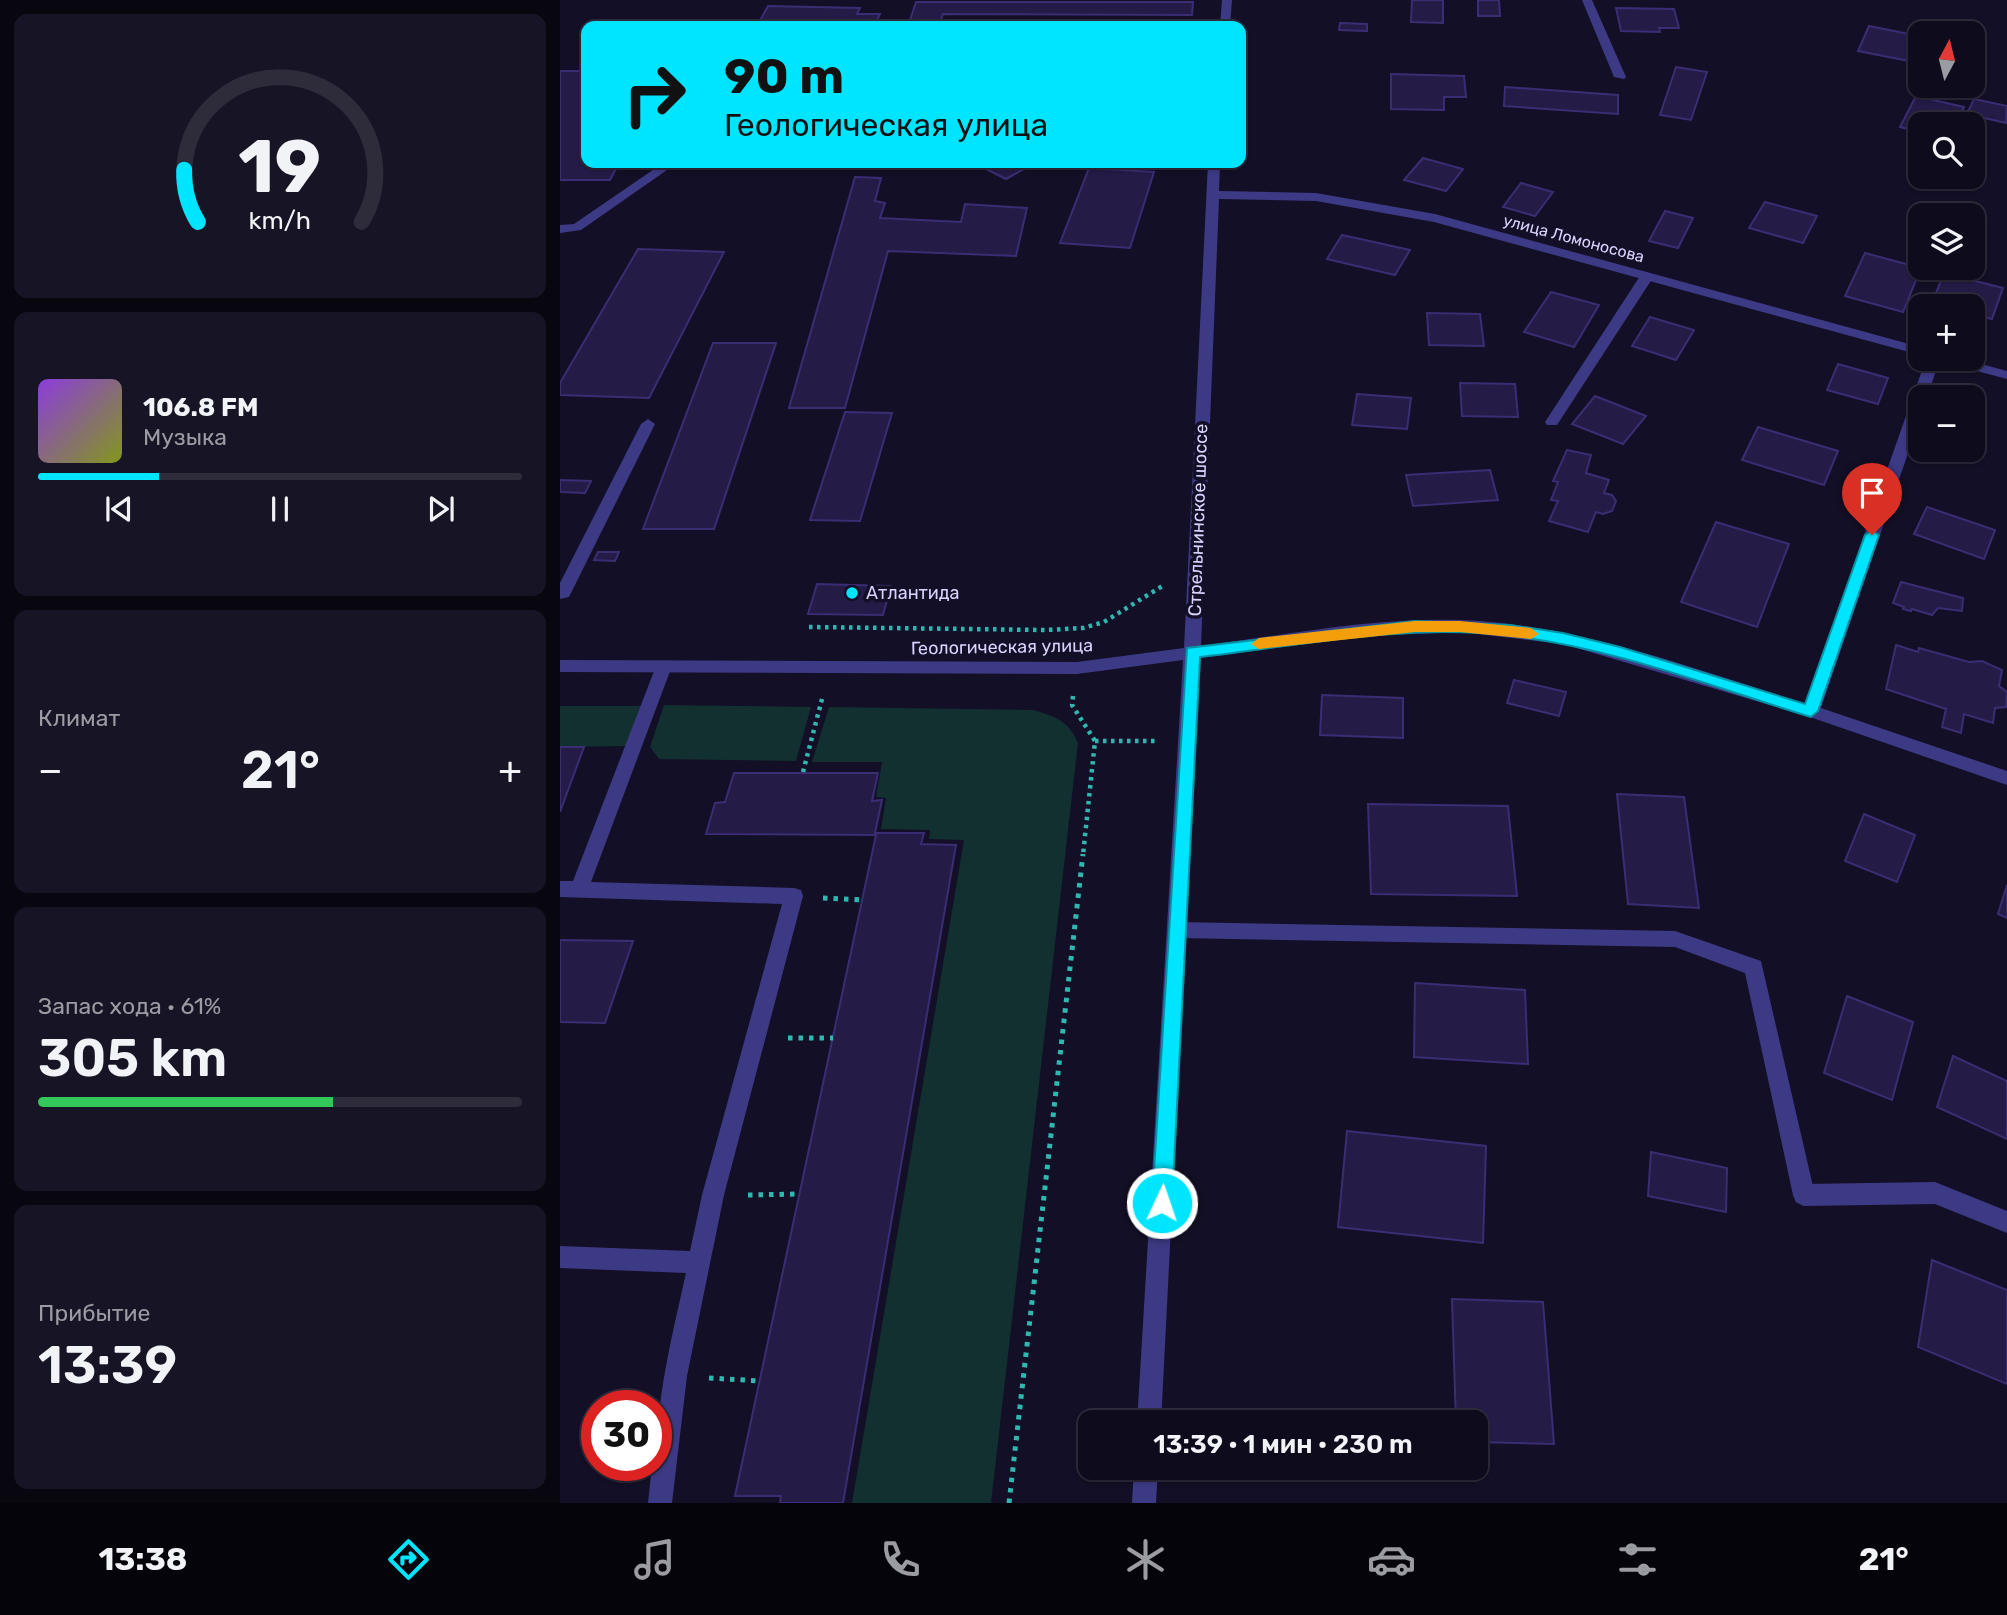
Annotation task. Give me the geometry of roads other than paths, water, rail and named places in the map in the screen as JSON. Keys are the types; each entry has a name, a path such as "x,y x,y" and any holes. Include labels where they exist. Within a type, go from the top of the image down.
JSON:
{"street":[{"path":"1225,21 1227,0"},
{"path":"1587,0 1620,77"},
{"path":"560,229 577,227 664,168"},
{"name":"Стрельнинское шоссе","path":"1150,1410 1178,930 1214,168"},
{"name":"улица Ломоносова","path":"1212,195 1316,197 1435,218 1908,348"},
{"path":"1552,422 1647,276"},
{"path":"1985,369 2007,375"},
{"path":"1811,711 1929,371"},
{"path":"560,593 564,593 648,424"},
{"name":"Геологическая улица","path":"560,666 1077,668 1415,627 1510,630 1563,638 1620,653 1811,711 2007,778"},
{"path":"660,1503 675,1376 713,1195 794,896 570,890 664,666"},
{"path":"1178,930 1675,939 1754,967 1804,1195 1935,1193 2007,1222"},
{"path":"560,1257 699,1262"},
{"path":"1144,1503 1145,1480"}],"place":[{"name":"Атлантида","path":"852,593"}]}
